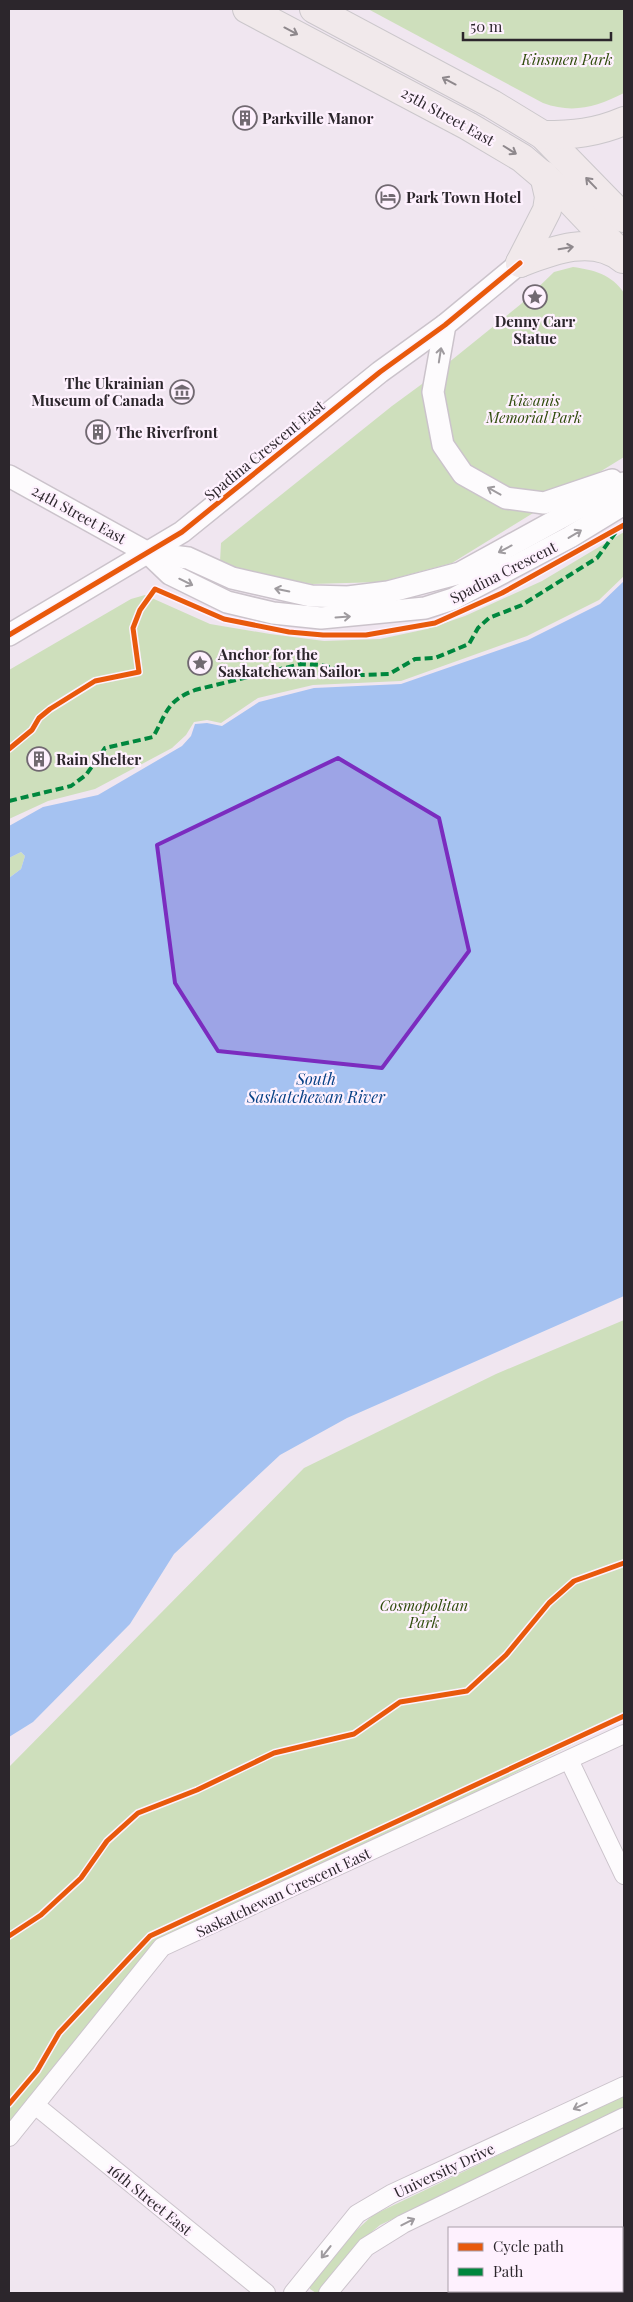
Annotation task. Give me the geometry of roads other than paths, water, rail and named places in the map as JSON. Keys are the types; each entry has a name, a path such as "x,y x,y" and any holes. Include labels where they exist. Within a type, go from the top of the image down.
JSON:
{"main road":[{"name":"25th Street East","path":"248,9 468,126 522,158 544,175 624,258"},
{"name":"25th Street East","path":"314,9 492,104 543,135 624,218"},
{"path":"543,135 580,135 602,131 624,121"},
{"path":"520,263 547,210 548,197 544,175"},
{"path":"520,263 554,250 577,247 599,248 624,258"}],"street":[{"name":"Spadina Crescent East","path":"9,634 182,532 380,372 445,324 520,263"},
{"path":"445,324 433,392 443,445 464,474 506,498 544,503 624,476"},
{"name":"24th Street East","path":"9,476 148,553"},
{"name":"Spadina Crescent","path":"148,553 188,558 232,578 311,596 348,597 388,592 460,574 624,483"},
{"name":"Spadina Crescent","path":"148,553 170,574 227,602 273,613 321,618 372,615 425,608 453,599 570,537 624,504"},
{"name":"Saskatchewan Crescent East","path":"9,2136 162,1947 624,1734"},
{"path":"569,1760 624,1875"},
{"name":"University Drive","path":"293,2293 357,2214 391,2194 624,2086"},
{"name":"16th Street East","path":"35,2105 266,2293"},
{"name":"University Drive","path":"328,2293 366,2247 403,2224 624,2117"}],"water":[{"name":"South Saskatchewan River","path":"624,581 624,1296 347,1418 280,1455 174,1554 130,1624 33,1722 9,1737 9,878 21,869 25,856 21,852 9,858 9,826 43,807 98,795 182,746 191,736 195,724 207,723 222,726 259,702 314,688 401,684 528,640 600,604"}],"place":[{"name":"Parkville Manor","path":"245,118"},
{"name":"Park Town Hotel","path":"388,197"},
{"name":"Denny Carr Statue","path":"535,297"},
{"name":"The Ukrainian Museum of Canada","path":"182,392"},
{"name":"The Riverfront","path":"98,432"},
{"name":"Anchor for the Saskatchewan Sailor","path":"200,663"},
{"name":"Rain Shelter","path":"39,759"}],"park label":[{"name":"Kinsmen Park","path":"567,59"},
{"name":"Kiwanis Memorial Park","path":"534,408"},
{"name":"Cosmopolitan Park","path":"424,1614"}]}
